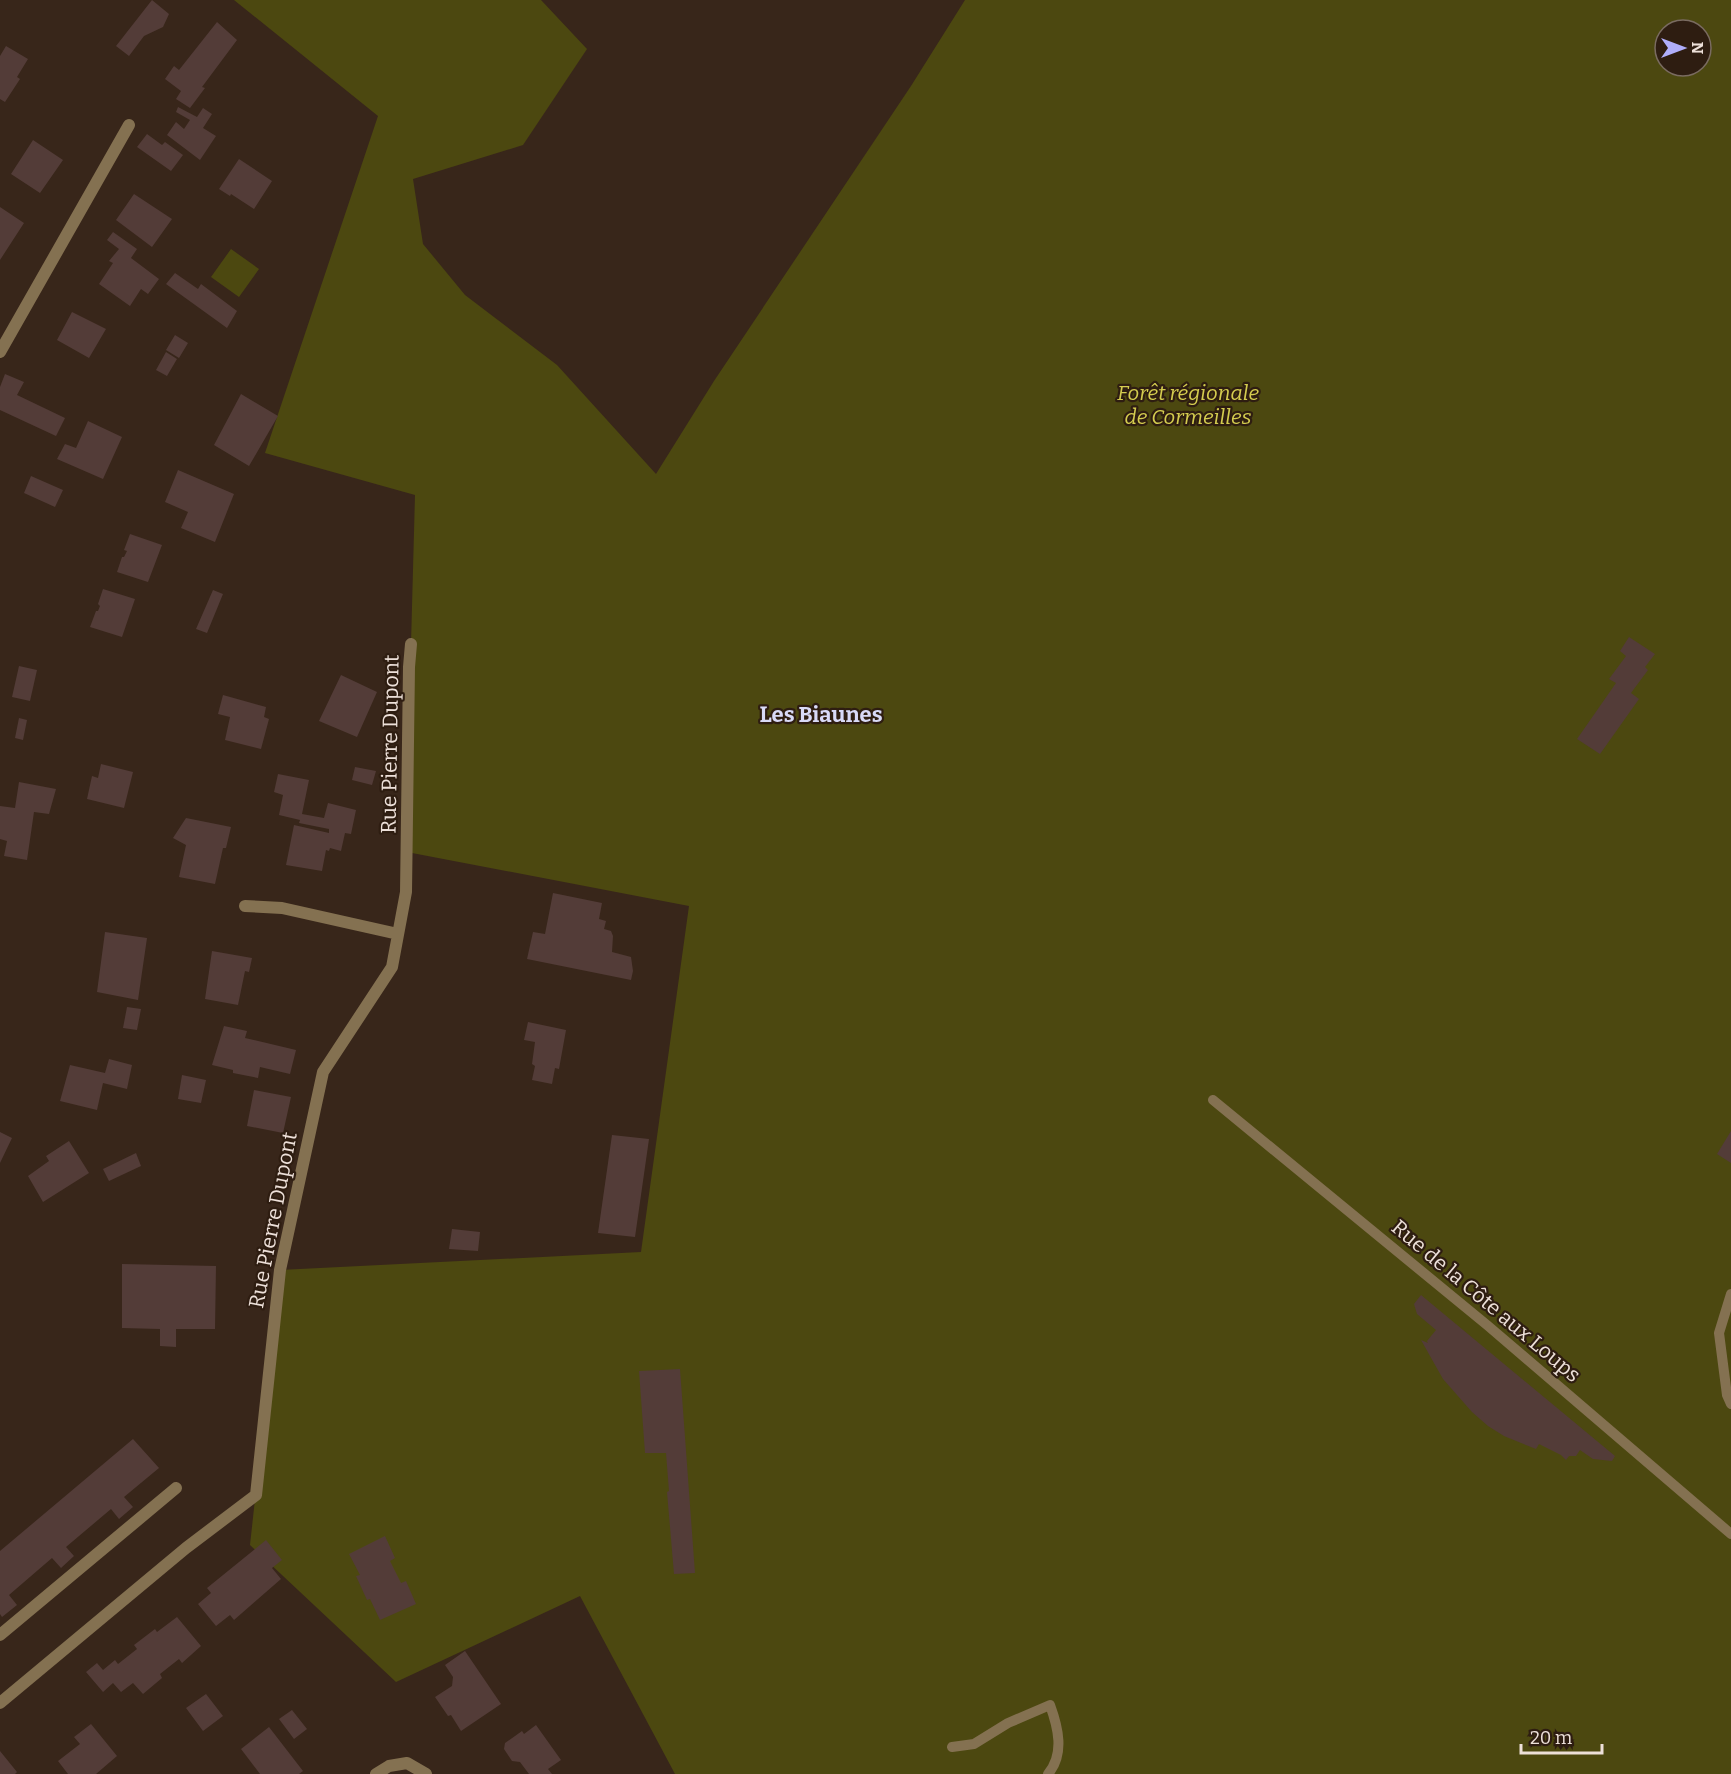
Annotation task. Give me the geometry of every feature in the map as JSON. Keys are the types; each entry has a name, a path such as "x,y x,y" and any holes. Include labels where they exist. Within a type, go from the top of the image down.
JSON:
{"street":[{"path":"0,352 129,125"},
{"name":"Rue Pierre Dupont","path":"0,1703 186,1548 256,1495 280,1270 322,1072 392,967 406,892 411,644"},
{"path":"244,906 282,908 398,934"},
{"path":"0,1635 176,1488"},
{"path":"376,1774 389,1766 407,1763 426,1774"}],"lane":[{"name":"Rue de la Côte aux Loups","path":"1213,1100 1486,1325 1731,1534"},
{"path":"1731,1294 1719,1334 1727,1395 1731,1404"},
{"path":"952,1747 974,1744 1008,1723 1050,1705 1057,1725 1058,1744 1055,1766 1048,1774"}],"green space":[{"name":"Forêt régionale de Cormeilles","path":"234,0 541,0 587,49 523,145 413,179 423,244 465,295 557,365 656,474 714,381 911,86 965,0 1731,0 1731,1774 675,1774 580,1596 396,1682 250,1545 280,1270 641,1252 689,906 412,853 411,644 415,495 265,453 378,116"},
{"path":"231,249 259,269 239,297 211,277"}],"building":[{"path":"152,0 169,14 163,27 144,36 129,56 116,46"},
{"path":"217,22 237,40 202,87 205,88 190,108 176,99 181,91 165,79 174,66 179,70"},
{"path":"6,46 28,59 17,77 20,79 5,102 0,99 0,56"},
{"path":"178,107 197,117 203,108 212,114 203,128 216,136 200,160 167,135 176,122 184,129 190,120 176,112"},
{"path":"147,134 162,145 165,142 183,155 171,171 137,147"},
{"path":"33,140 63,160 40,193 11,174"},
{"path":"239,159 272,181 254,209 219,189"},
{"path":"134,194 172,219 152,247 116,220"},
{"path":"0,207 24,223 0,260"},
{"path":"113,232 137,249 131,258 159,279 148,294 141,289 130,306 99,284 113,263 109,261 119,249 107,240"},
{"path":"175,273 198,289 201,284 237,311 227,328 166,284"},
{"path":"72,312 106,329 89,358 57,340"},
{"path":"175,335 188,343 179,358 166,350"},
{"path":"166,352 177,359 167,376 156,370"},
{"path":"5,374 24,382 17,395 65,418 56,436 0,410 0,387"},
{"path":"241,394 278,416 249,466 214,445"},
{"path":"88,421 122,437 103,479 57,459 65,444 76,448"},
{"path":"178,470 234,494 215,542 181,528 188,512 165,502"},
{"path":"31,476 63,490 55,507 24,493"},
{"path":"130,534 162,545 148,582 117,572 122,557 127,551 124,550"},
{"path":"103,589 135,599 122,637 90,627 100,606 98,604"},
{"path":"213,590 223,594 207,633 196,629"},
{"path":"1629,637 1655,654 1645,667 1648,670 1631,693 1639,699 1600,754 1577,739 1616,683 1609,679 1626,656 1620,651"},
{"path":"19,666 37,670 30,701 12,697"},
{"path":"341,675 377,692 357,737 319,721"},
{"path":"223,695 266,707 264,717 269,719 261,749 225,740 230,717 218,714"},
{"path":"19,718 27,720 23,740 15,738"},
{"path":"101,764 133,772 124,808 87,799 92,776 98,778"},
{"path":"355,767 376,771 372,785 352,780"},
{"path":"278,774 309,780 302,814 324,818 328,803 356,810 351,834 345,833 341,851 330,848 329,851 326,850 322,871 286,865 294,825 329,833 329,829 299,823 300,820 279,815 283,795 274,792"},
{"path":"19,782 56,789 49,814 34,812 27,860 4,856 7,841 0,839 0,806 15,808"},
{"path":"186,818 231,827 226,848 223,848 215,884 179,877 186,845 173,838"},
{"path":"553,893 602,903 599,919 606,921 604,929 611,931 613,936 612,952 631,957 633,971 631,980 527,959 533,932 545,934"},
{"path":"105,932 147,938 138,1000 97,992"},
{"path":"212,951 252,958 249,972 245,971 238,1005 205,999"},
{"path":"127,1007 141,1009 137,1030 123,1028"},
{"path":"528,1022 566,1030 559,1069 555,1068 552,1084 532,1080 535,1066 532,1064 535,1042 524,1040"},
{"path":"224,1026 247,1031 245,1038 296,1050 290,1074 260,1067 258,1078 233,1073 233,1070 212,1065"},
{"path":"109,1059 132,1065 127,1089 103,1083 97,1110 60,1101 70,1065 105,1073"},
{"path":"182,1075 206,1080 201,1103 178,1099"},
{"path":"254,1090 291,1097 283,1133 247,1126"},
{"path":"1731,1131 1731,1163 1717,1154"},
{"path":"0,1132 12,1138 0,1163"},
{"path":"612,1135 649,1139 635,1237 598,1233"},
{"path":"69,1141 89,1173 43,1202 28,1176 49,1161 46,1156"},
{"path":"136,1153 141,1166 109,1181 103,1169"},
{"path":"452,1229 480,1232 478,1251 449,1249"},
{"path":"122,1264 216,1266 215,1329 176,1329 176,1347 160,1346 160,1329 122,1328"},
{"path":"1421,1295 1615,1456 1612,1461 1593,1459 1580,1450 1576,1456 1569,1456 1566,1460 1539,1444 1536,1449 1504,1436 1488,1426 1472,1412 1443,1379 1421,1340 1428,1343 1427,1341 1436,1330 1417,1314 1414,1304"},
{"path":"680,1369 695,1573 674,1574 666,1453 645,1453 639,1371"},
{"path":"133,1439 159,1468 124,1497 133,1507 119,1519 111,1509 66,1547 74,1556 61,1568 52,1558 9,1595 17,1605 2,1617 0,1614 0,1551"},
{"path":"385,1536 395,1558 390,1561 401,1583 406,1581 416,1604 380,1620 370,1599 367,1600 356,1576 360,1575 349,1554"},
{"path":"266,1540 282,1560 272,1568 281,1579 234,1620 230,1615 216,1626 198,1604 211,1593 207,1588"},
{"path":"177,1617 201,1646 182,1663 179,1659 160,1674 162,1678 143,1694 133,1683 121,1692 113,1683 103,1692 86,1672 97,1663 103,1670 115,1660 118,1664 137,1649 134,1645 155,1629 157,1632"},
{"path":"465,1651 501,1704 461,1731 435,1697 452,1686 453,1677 445,1665"},
{"path":"206,1694 223,1716 203,1731 186,1708"},
{"path":"292,1710 307,1729 294,1739 279,1719"},
{"path":"91,1724 117,1756 96,1774 68,1774 58,1761 80,1744 74,1737"},
{"path":"536,1725 561,1760 548,1769 552,1774 529,1774 520,1762 512,1761 504,1749 505,1743 522,1731 524,1734"},
{"path":"269,1727 303,1771 299,1774 260,1774 241,1749"},
{"path":"0,1751 17,1772 15,1774 0,1774"}],"district":[{"name":"Les Biaunes","path":"821,714"}]}
